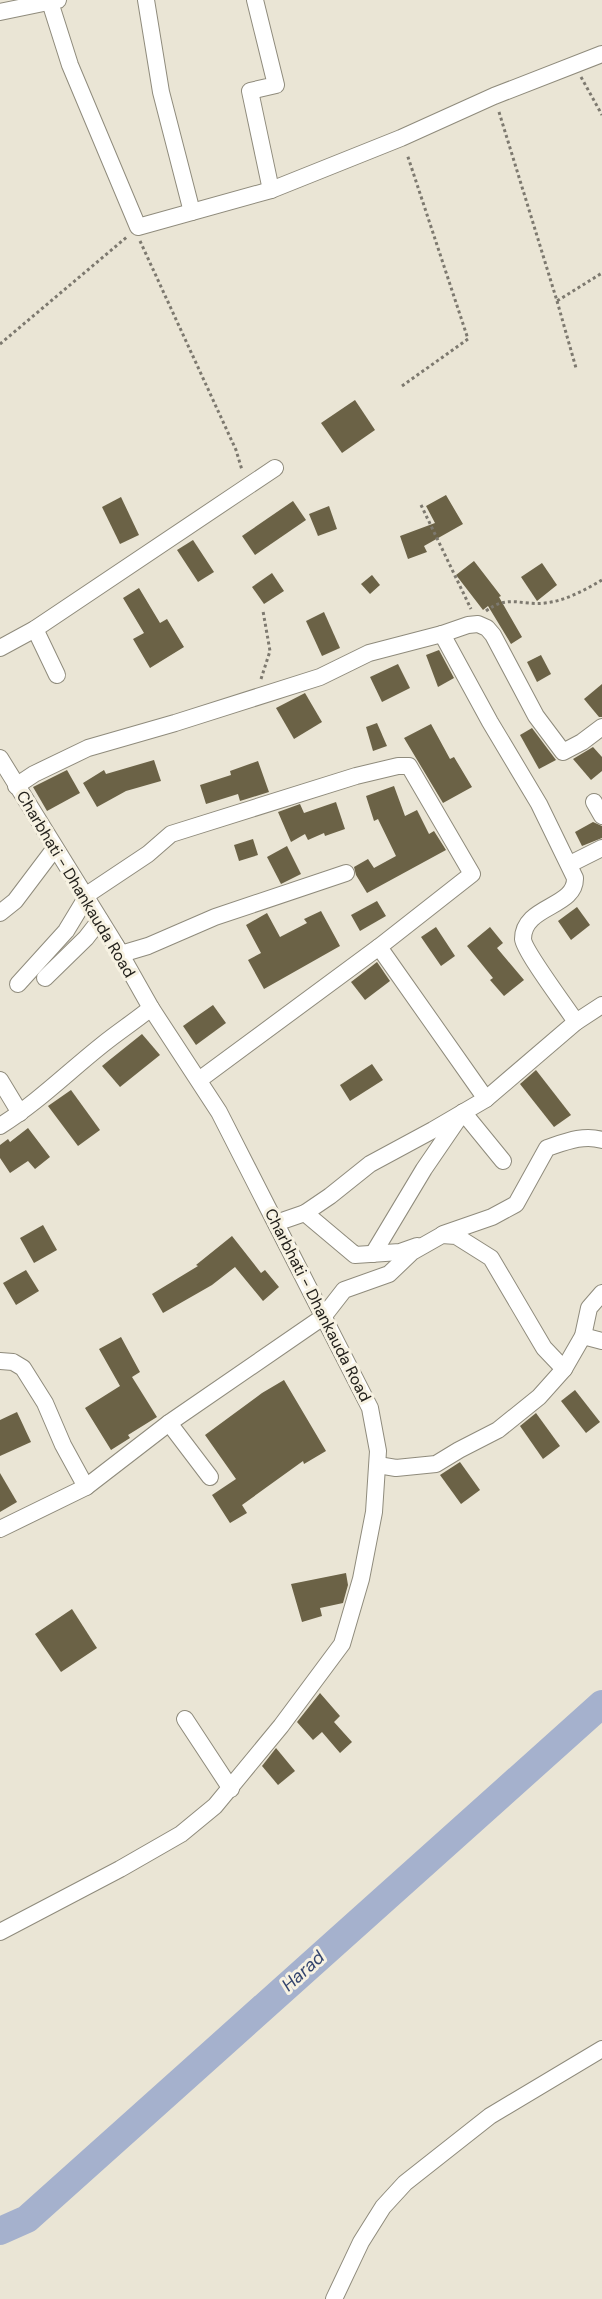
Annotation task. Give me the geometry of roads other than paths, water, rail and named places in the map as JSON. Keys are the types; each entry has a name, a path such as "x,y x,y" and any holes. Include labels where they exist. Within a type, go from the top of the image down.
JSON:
{"street":[{"path":"146,0 161,92 192,212"},
{"path":"255,0 276,85 250,91 270,190"},
{"path":"0,12 54,1 70,65 138,227 270,190 401,138 494,96 602,54"},
{"path":"0,648 36,628 275,468"},
{"path":"16,786 34,774 88,748 320,677 369,653 442,634 477,622 493,635 536,716 563,752 582,742 602,727"},
{"path":"36,628 57,675"},
{"path":"442,634 490,722 539,804 570,864 575,886 566,897 540,911 528,926 523,938 528,953 576,1022"},
{"name":"Charbhati - Dhankauda Road","path":"0,758 112,939 151,1008 219,1113 370,1408 378,1451 374,1512 361,1580 342,1644 231,1789 215,1806 181,1834 0,1932"},
{"path":"18,984 66,931 86,897 148,854 171,834 356,776 398,766 409,766 472,874 380,947 199,1080"},
{"path":"0,913 15,901 55,848"},
{"path":"570,864 602,848"},
{"path":"112,939 122,954 148,946 215,917 346,873"},
{"path":"45,978 86,938 100,920"},
{"path":"380,947 486,1098"},
{"path":"276,1223 305,1213 370,1164 486,1098 576,1022 602,1005"},
{"path":"0,1126 20,1113 151,1008"},
{"path":"0,1080 20,1113"},
{"path":"463,1112 504,1161"},
{"path":"358,1285 366,1255 463,1112"},
{"path":"305,1213 355,1255 400,1252 492,1217 516,1204 547,1148 574,1139 602,1140"},
{"path":"0,1529 86,1486 169,1423 323,1317 344,1290 389,1274 411,1252 436,1238 456,1236 491,1258 544,1348 564,1369"},
{"path":"378,1465 396,1468 436,1464 498,1431 539,1397 564,1369 583,1336 589,1308 602,1293"},
{"path":"583,1336 602,1341"},
{"path":"0,1361 13,1362 23,1368 45,1403 63,1445 86,1486"},
{"path":"169,1423 210,1477"},
{"path":"185,1719 231,1789"},
{"path":"334,2299 361,2242 383,2207 405,2183 490,2116 602,2049"}],"waterway":[{"name":"Harad","path":"0,2231 27,2219 602,1704"}]}
